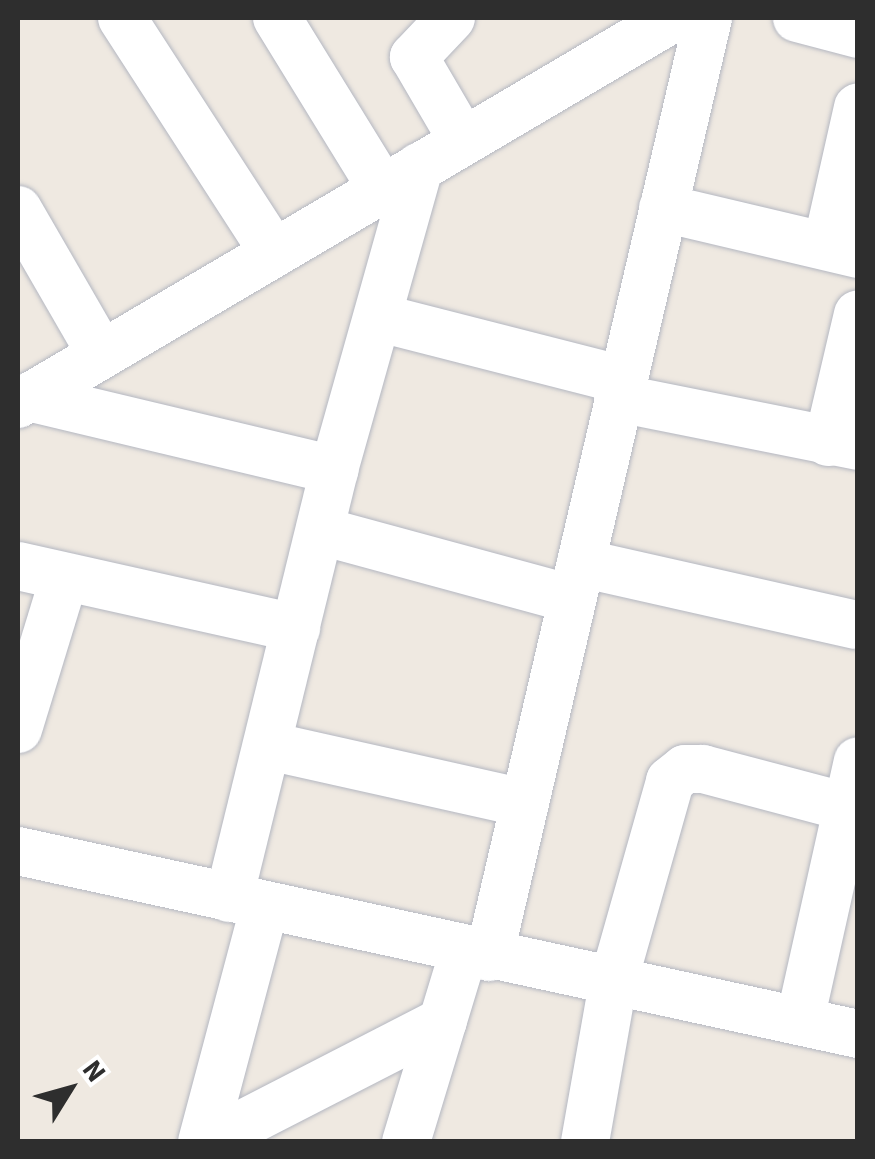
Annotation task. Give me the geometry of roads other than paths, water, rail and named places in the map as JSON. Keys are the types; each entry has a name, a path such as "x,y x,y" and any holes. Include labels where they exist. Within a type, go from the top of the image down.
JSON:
{"street":[{"path":"122,18 274,252"},
{"path":"205,1142 247,902 269,746 334,470 380,318 400,178 276,18"},
{"path":"450,18 414,58 463,141"},
{"path":"23,400 673,18"},
{"path":"406,1142 443,1020 476,954 525,803 708,18"},
{"path":"797,18 858,34"},
{"path":"663,208 842,249 858,107"},
{"path":"18,210 101,354"},
{"path":"380,318 621,389 843,444 858,314"},
{"path":"23,400 334,470"},
{"path":"321,531 576,581 857,625"},
{"path":"18,566 296,628"},
{"path":"18,729 64,579"},
{"path":"269,746 525,803"},
{"path":"800,1020 858,761"},
{"path":"586,1142 613,983 676,774 703,769 847,807"},
{"path":"18,851 476,954 858,1034"},
{"path":"205,1142 443,1020"}]}
